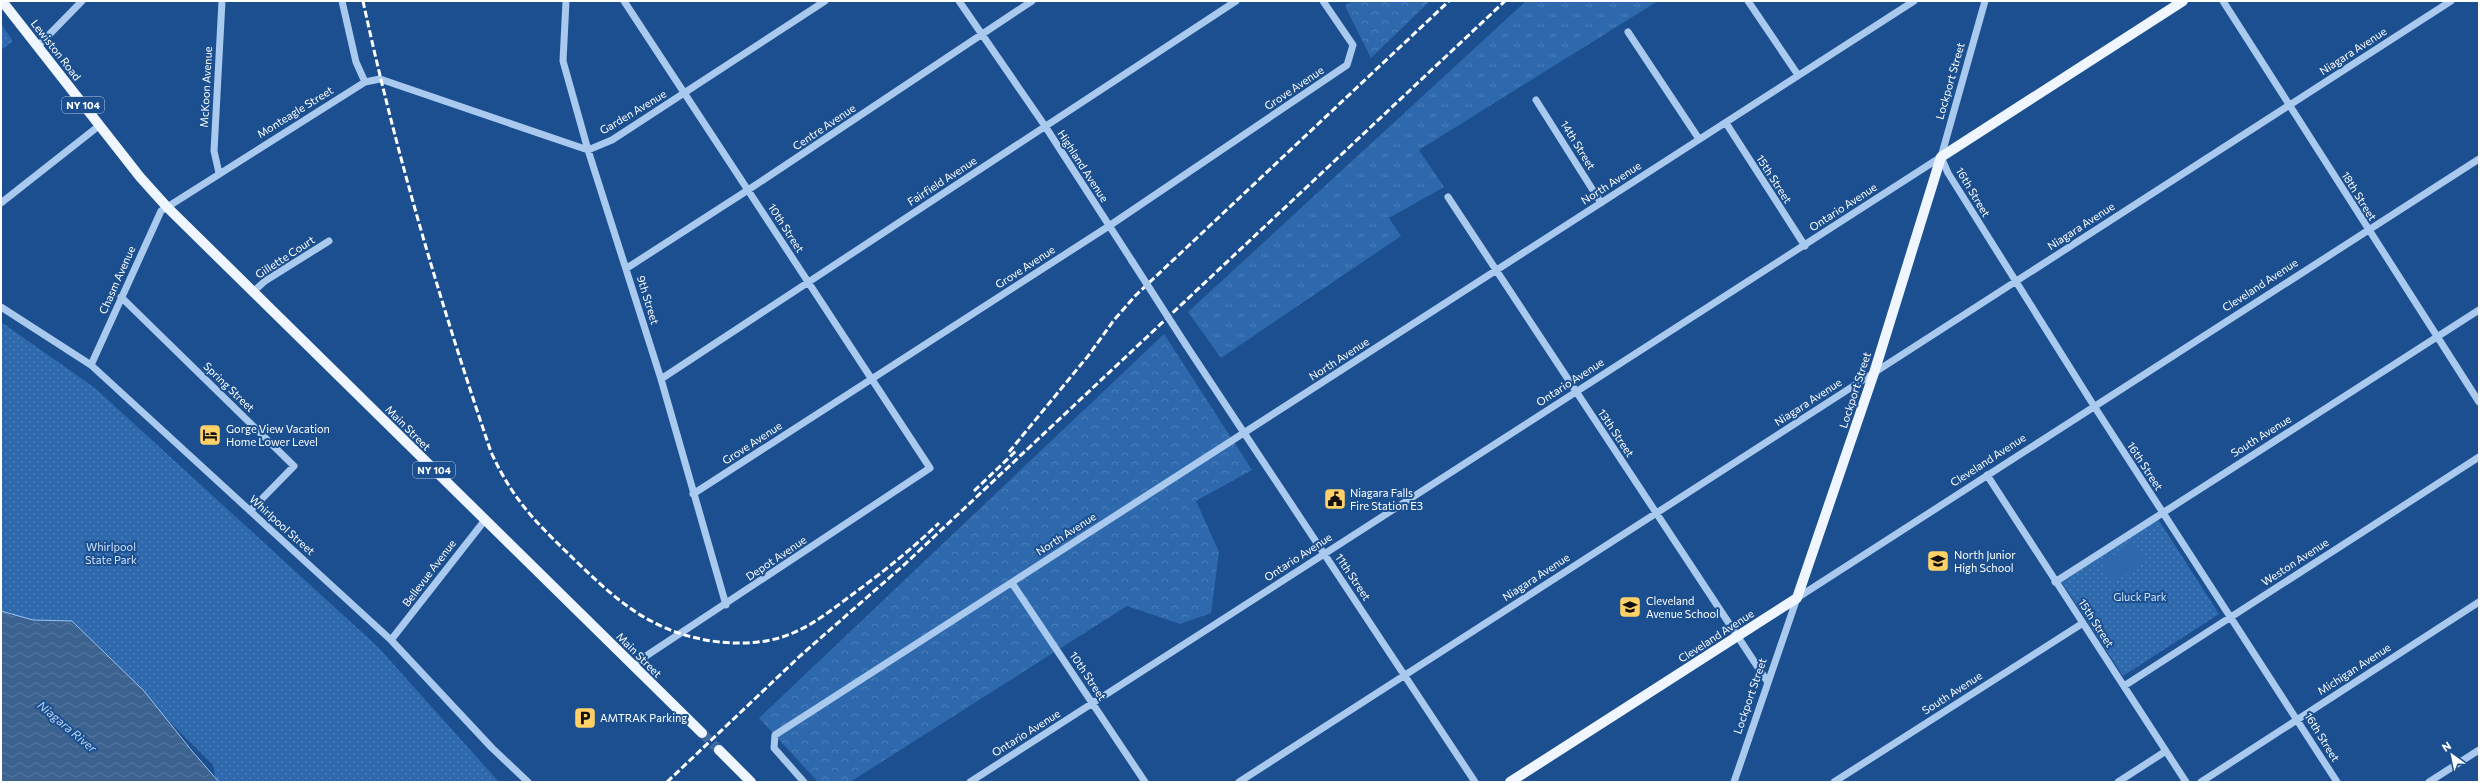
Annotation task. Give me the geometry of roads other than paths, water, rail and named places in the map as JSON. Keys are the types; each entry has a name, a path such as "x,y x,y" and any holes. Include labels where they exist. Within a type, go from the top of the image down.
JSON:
{"main road":[{"name":"Lewiston Road","path":"2,1 100,125 167,206"},
{"name":"Ontario Avenue","path":"1941,157 2183,1"},
{"name":"Lockport Street","path":"1797,598 1874,373 1941,157"},
{"name":"Main Street","path":"167,206 702,733"},
{"name":"Cleveland Avenue","path":"1510,782 1797,598"},
{"path":"719,750 751,782"}],"street":[{"path":"38,46 82,1"},
{"name":"McKoon Avenue","path":"219,173 214,151 222,1"},
{"path":"342,1 356,62 365,82 380,79 588,150"},
{"name":"9th Street","path":"566,1 563,61 588,150 627,268 661,379 726,605"},
{"name":"10th Street","path":"624,1 930,468"},
{"name":"Garden Avenue","path":"588,150 612,140 685,94 825,1"},
{"name":"Highland Avenue","path":"959,1 1045,126 1186,344"},
{"name":"Centre Avenue","path":"627,268 748,190 1032,1"},
{"name":"Fairfield Avenue","path":"661,379 1236,1"},
{"name":"Grove Avenue","path":"693,494 1109,226 1347,65 1353,45 1323,1"},
{"path":"1748,1 1798,75"},
{"name":"North Avenue","path":"804,782 774,748 775,735 1914,1"},
{"name":"Lockport Street","path":"1941,157 1985,1"},
{"name":"18th Street","path":"2223,1 2479,402"},
{"name":"Niagara Avenue","path":"1239,782 2451,1"},
{"path":"1628,32 1699,139"},
{"name":"Monteagle Street","path":"167,206 365,82"},
{"name":"14th Street","path":"1536,100 1601,203"},
{"name":"15th Street","path":"1726,123 1805,246"},
{"path":"1,203 100,125"},
{"name":"Ontario Avenue","path":"970,782 1805,246 1941,157"},
{"name":"16th Street","path":"1941,157 1948,173 2094,406 2230,617 2298,719 2337,782"},
{"name":"Cleveland Avenue","path":"1797,598 2479,159"},
{"name":"13th Street","path":"1448,197 1736,637 1767,681"},
{"name":"Chasm Avenue","path":"91,365 158,215 167,206"},
{"name":"Gillette Court","path":"253,292 265,281 329,241"},
{"name":"Spring Street","path":"121,297 294,466 250,511"},
{"name":"Whirlpool Street","path":"1,307 91,365 391,640 492,748 528,782"},
{"name":"South Avenue","path":"2055,582 2479,310"},
{"name":"11th Street","path":"1186,344 1475,782"},
{"name":"Weston Avenue","path":"2124,686 2479,457"},
{"name":"Depot Avenue","path":"634,666 646,656 726,605 930,468"},
{"name":"15th Street","path":"1987,475 2186,782"},
{"name":"Bellevue Avenue","path":"391,640 485,520"},
{"name":"10th Street","path":"1012,583 1145,782"},
{"name":"Lockport Street","path":"1734,782 1767,681 1797,598"},
{"name":"Michigan Avenue","path":"2201,782 2479,602"},
{"name":"South Avenue","path":"1834,782 2083,623"},
{"path":"2429,782 2479,750"},
{"path":"2118,782 2166,751"}],"water":[{"name":"Niagara River","path":"1,611 33,620 72,621 144,691 219,782 1,782"}],"tunnel":[{"path":"702,733 719,750"}],"railway":[{"path":"363,1 390,115 421,229 472,397 491,452 500,471 530,515 598,582 633,610 667,629 684,635 722,642 760,642 795,632 818,620 886,569 939,523"},
{"path":"1009,452 1088,356 1114,320 1136,295 1449,1"},
{"path":"667,782 800,656 905,564 1505,1"},
{"path":"974,491 1017,450"}],"place":[{"name":"Gorge View Vacation Home Lower Level","path":"210,435"},
{"name":"Niagara Falls Fire Station E3","path":"1335,499"},
{"name":"North Junior High School","path":"1938,561"},
{"name":"Cleveland Avenue School","path":"1630,607"},
{"name":"AMTRAK Parking","path":"585,718"}],"park label":[{"name":"Whirlpool State Park","path":"111,553"},
{"name":"Gluck Park","path":"2140,597"}]}
